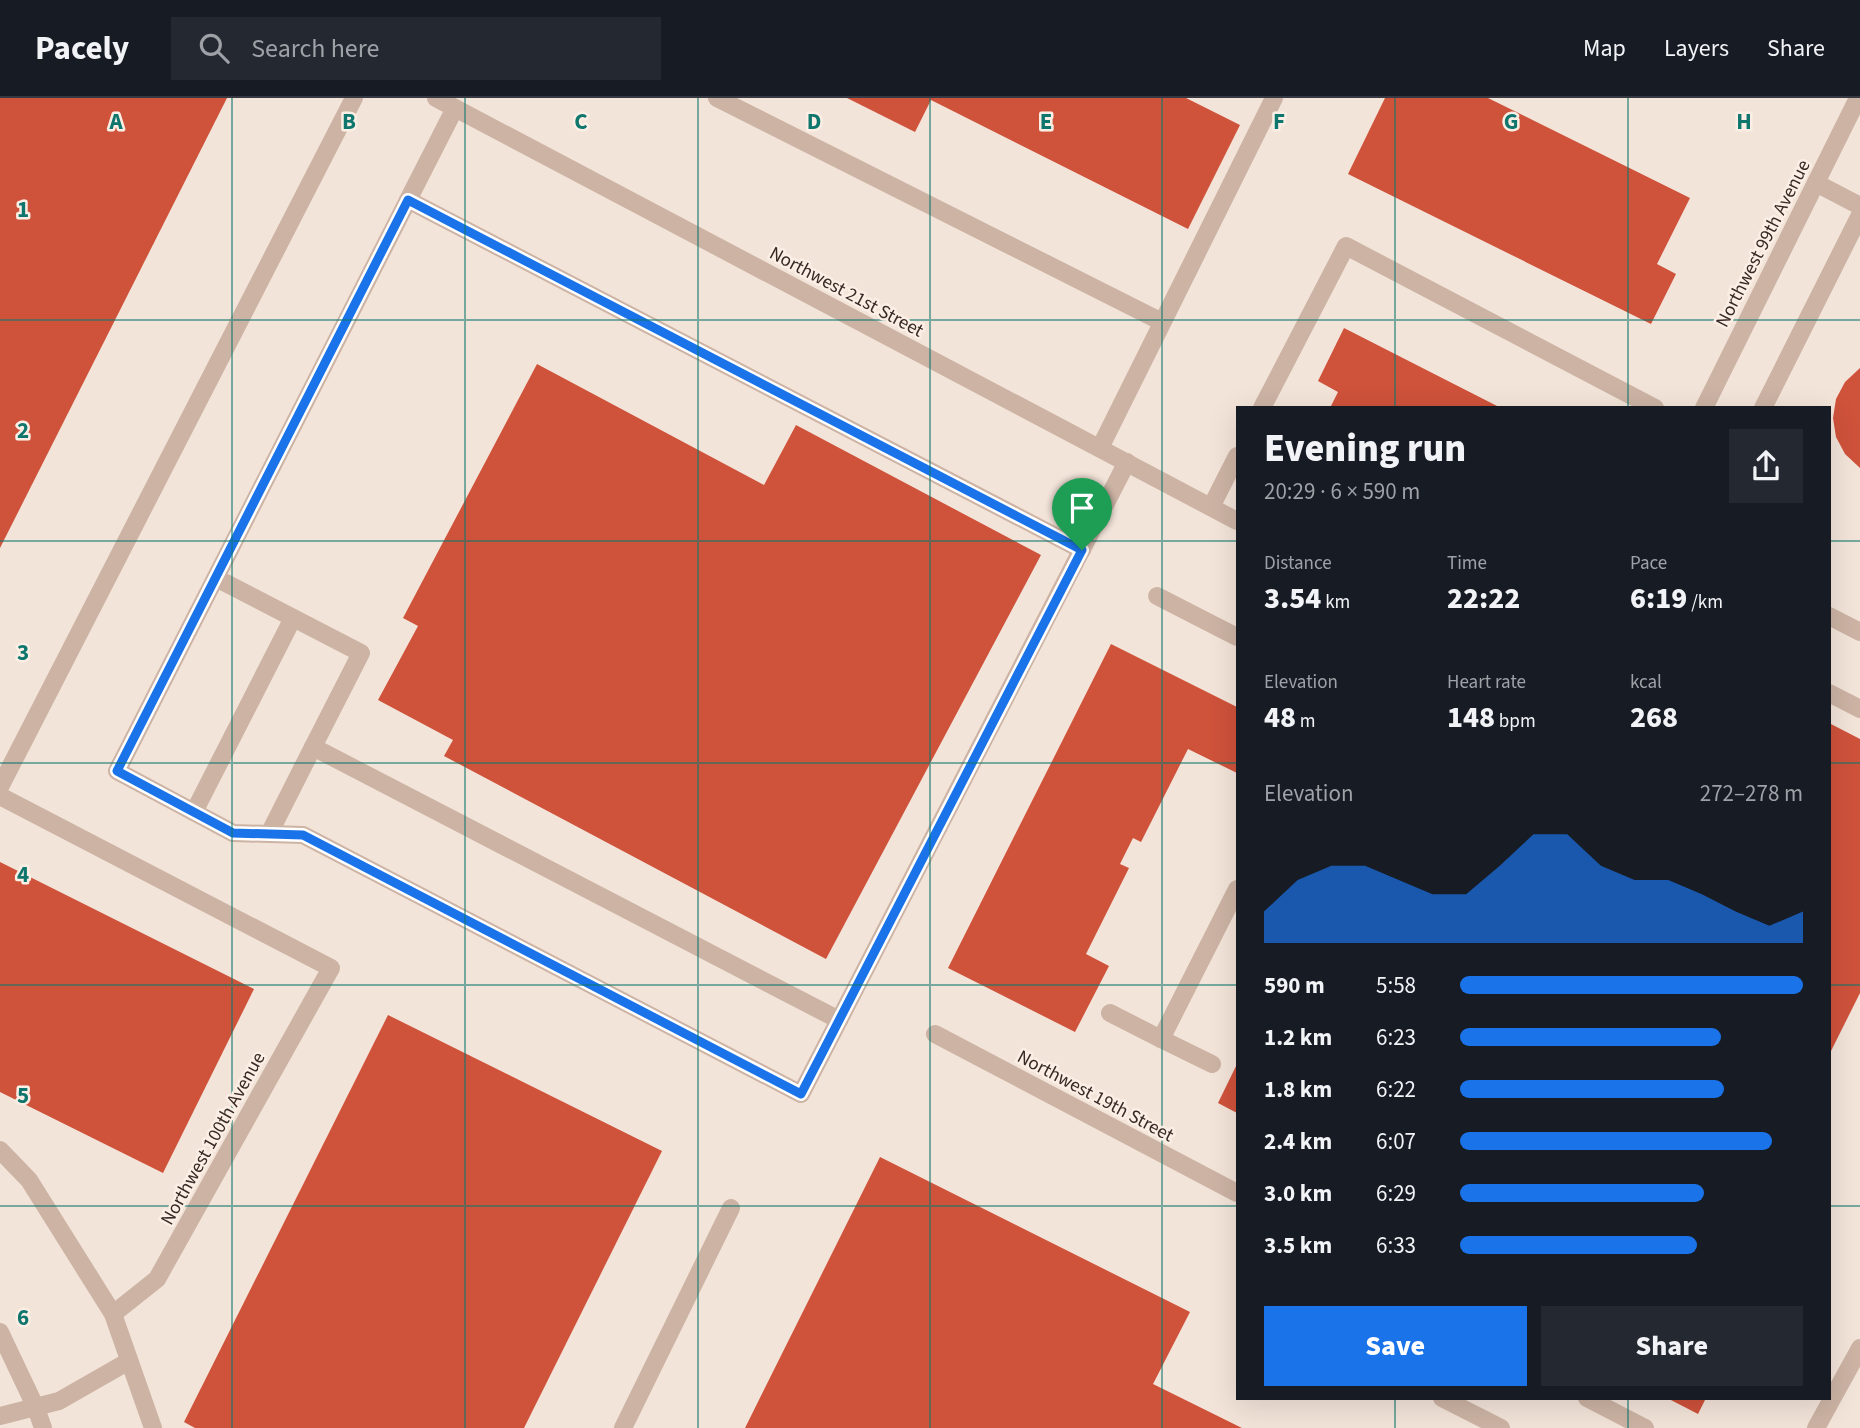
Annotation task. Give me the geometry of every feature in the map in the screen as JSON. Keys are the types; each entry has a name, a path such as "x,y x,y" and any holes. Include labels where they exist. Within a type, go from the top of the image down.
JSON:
{"street":[{"path":"0,787 354,98"},
{"name":"Northwest 21st Street","path":"436,98 1236,520"},
{"path":"717,98 1162,322"},
{"path":"1100,448 1274,98"},
{"name":"Northwest 99th Avenue","path":"1705,406 1858,98"},
{"path":"455,108 117,771 233,833 303,835 801,1094 1127,462"},
{"path":"1816,183 1860,206"},
{"path":"408,200 1082,550"},
{"path":"1764,406 1860,215"},
{"path":"1263,406 1346,246 1651,406"},
{"path":"1211,507 1236,458"},
{"path":"215,578 361,653 269,834"},
{"path":"1157,596 1236,637"},
{"path":"1831,616 1860,632"},
{"path":"194,812 293,618"},
{"path":"1831,694 1860,709"},
{"path":"313,747 839,1020"},
{"name":"Northwest 100th Avenue","path":"0,796 331,968 157,1279 113,1314"},
{"path":"1161,1039 1236,891"},
{"path":"1110,1013 1212,1064"},
{"name":"Northwest 19th Street","path":"935,1034 1236,1192"},
{"path":"0,1150 29,1180 113,1314 153,1428"},
{"path":"623,1428 731,1208"},
{"path":"0,1332 43,1428"},
{"path":"1816,1428 1860,1348"},
{"path":"0,1416 59,1401 129,1362"},
{"path":"1446,1400 1501,1428"},
{"path":"1591,1400 1645,1428"}],"building":[{"path":"0,98 227,98 0,548"},
{"path":"847,98 1186,98 1240,125 1188,229 931,100 915,132"},
{"path":"1385,98 1488,98 1690,198 1657,264 1676,274 1651,324 1348,174"},
{"path":"1344,328 1497,406 1331,406 1338,392 1318,381"},
{"path":"537,364 764,485 796,425 1041,555 826,959 444,756 453,740 378,700 418,626 403,618"},
{"path":"1860,368 1860,468 1845,454 1836,437 1833,418 1836,399 1845,382"},
{"path":"1111,644 1236,706 1236,773 1188,749 1141,842 1133,838 1120,864 1129,868 1086,954 1109,966 1075,1032 948,968"},
{"path":"1831,724 1860,739 1860,993 1831,1051"},
{"path":"0,862 254,989 163,1173 0,1092"},
{"path":"388,1015 662,1151 524,1428 195,1428 184,1422"},
{"path":"1236,1066 1236,1112 1218,1103"},
{"path":"880,1157 1190,1312 1153,1384 1242,1428 745,1428"},
{"path":"1671,1400 1705,1400 1698,1414"}],"route":[{"path":"408,200 1082,550 801,1094 303,835 233,833 117,771 408,200"}]}
